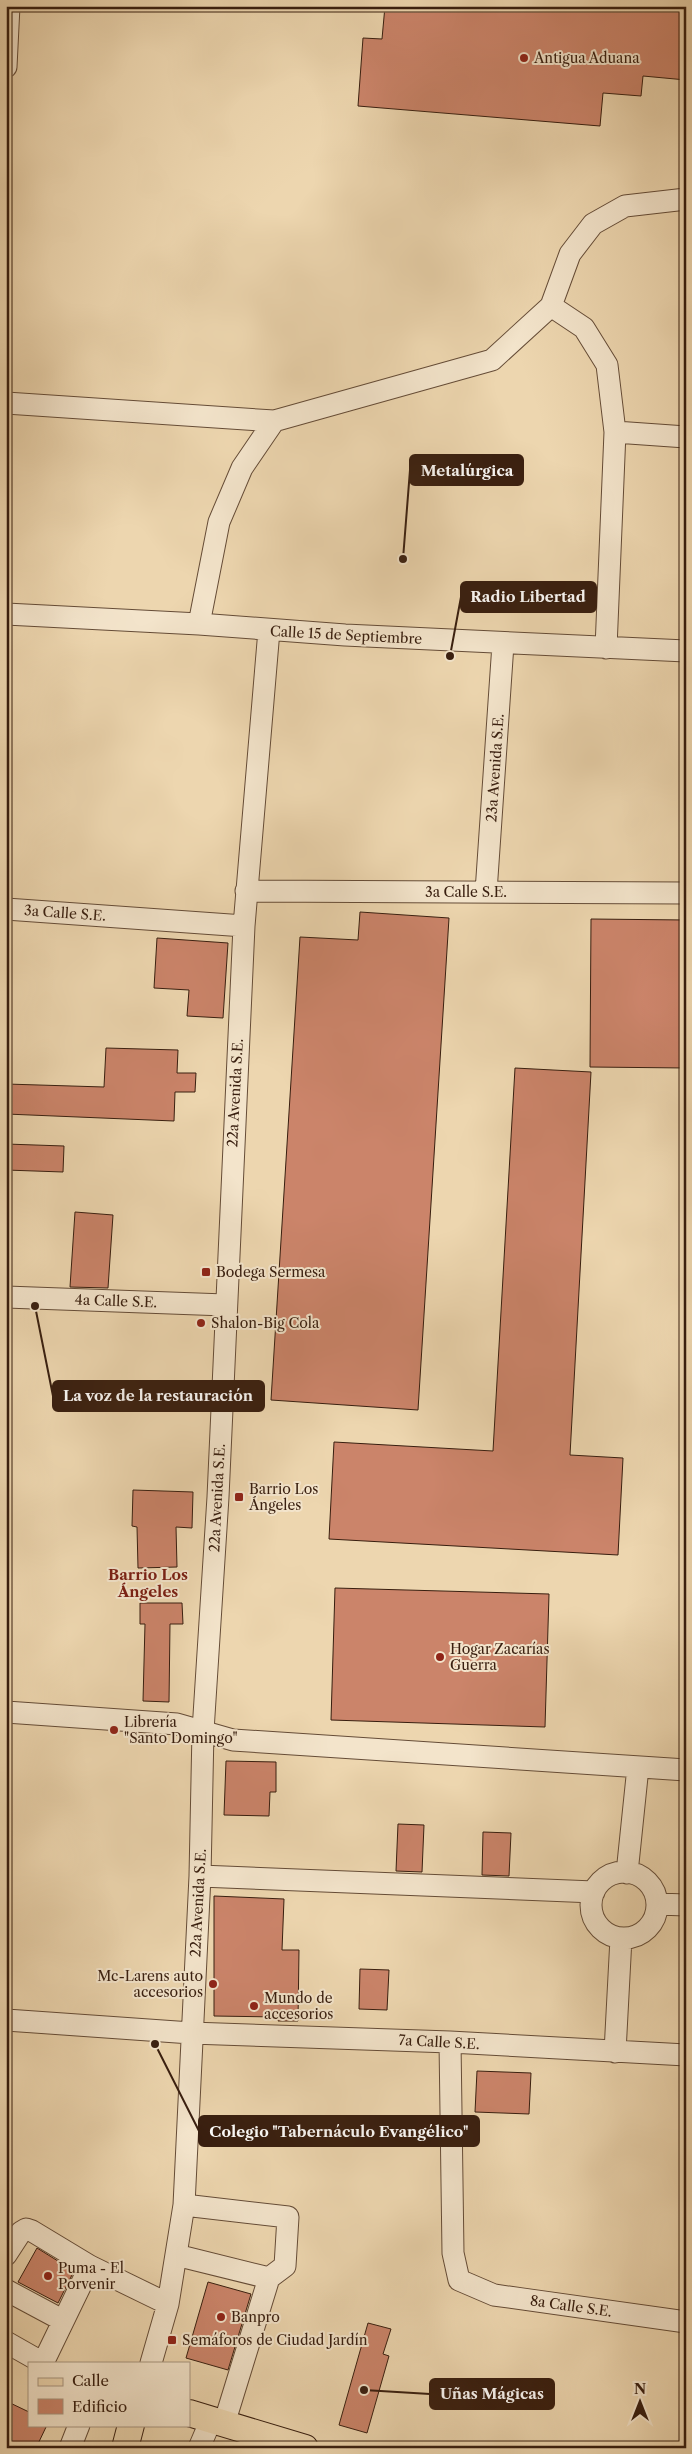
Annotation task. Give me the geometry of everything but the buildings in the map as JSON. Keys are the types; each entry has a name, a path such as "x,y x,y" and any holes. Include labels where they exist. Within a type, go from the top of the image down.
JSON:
{"main road":[{"path":"208,2419 271,2443 305,2448"},
{"path":"125,2448 132,2426"}],"street":[{"path":"6,66 9,6"},
{"path":"6,403 274,421 492,360 551,306 570,254 593,224 625,206 686,198"},
{"path":"551,306 584,328 607,365 615,432 606,648"},
{"path":"199,624 219,522 242,468 274,421"},
{"path":"615,432 686,437"},
{"name":"Calle 15 de Septiembre","path":"6,614 199,624 503,644 686,651"},
{"name":"22a Avenida S.E.","path":"151,2362 168,2304 184,2205 200,1876 204,1731 218,1497 225,1304 244,926 269,630"},
{"name":"23a Avenida S.E.","path":"486,892 503,644"},
{"name":"3a Calle S.E.","path":"246,891 686,893"},
{"name":"3a Calle S.E.","path":"6,909 244,926"},
{"name":"4a Calle S.E.","path":"6,1297 225,1304"},
{"path":"6,1712 177,1724 233,1740 686,1770"},
{"path":"627,1873 638,1767"},
{"path":"627,1873 639,1876 648,1883 654,1892 657,1904 655,1918 647,1929 635,1936 621,1938 609,1934 599,1927 593,1916 591,1904 594,1892 608,1877 627,1873"},
{"path":"200,1876 594,1892"},
{"path":"657,1904 686,1905"},
{"path":"615,2052 621,1938"},
{"name":"7a Calle S.E.","path":"6,2020 191,2033 450,2042 686,2055"},
{"name":"8a Calle S.E.","path":"450,2042 453,2254 459,2280 494,2295 686,2322"},
{"path":"184,2205 288,2217 285,2266 269,2278 208,2419 199,2448"},
{"path":"6,2256 21,2232 26,2229 90,2266 168,2304"},
{"path":"176,2256 269,2278"},
{"path":"43,2362 62,2320 90,2266"},
{"path":"6,2290 62,2320"},
{"path":"6,2342 41,2362"},
{"path":"70,2448 79,2426"}],"place":[{"name":"Antigua Aduana","path":"524,58"},
{"name":"Metalúrgica","path":"403,559"},
{"name":"Radio Libertad","path":"450,656"},
{"name":"Bodega Sermesa","path":"206,1272"},
{"name":"La voz de la restauración","path":"35,1306"},
{"name":"Shalon-Big Cola","path":"201,1323"},
{"name":"Barrio Los Ángeles","path":"239,1497"},
{"name":"Hogar Zacarías Guerra","path":"440,1657"},
{"name":"Librería \"Santo Domingo\"","path":"114,1730"},
{"name":"Mc-Larens auto accesorios","path":"213,1984"},
{"name":"Mundo de accesorios","path":"254,2006"},
{"name":"Colegio \"Tabernáculo Evangélico\"","path":"155,2044"},
{"name":"Puma - El Porvenir","path":"48,2276"},
{"name":"Banpro","path":"221,2317"},
{"name":"Semáforos de Ciudad Jardín","path":"172,2340"},
{"name":"Uñas Mágicas","path":"364,2390"}],"district":[{"name":"Barrio Los Ángeles","path":"148,1584"}]}
